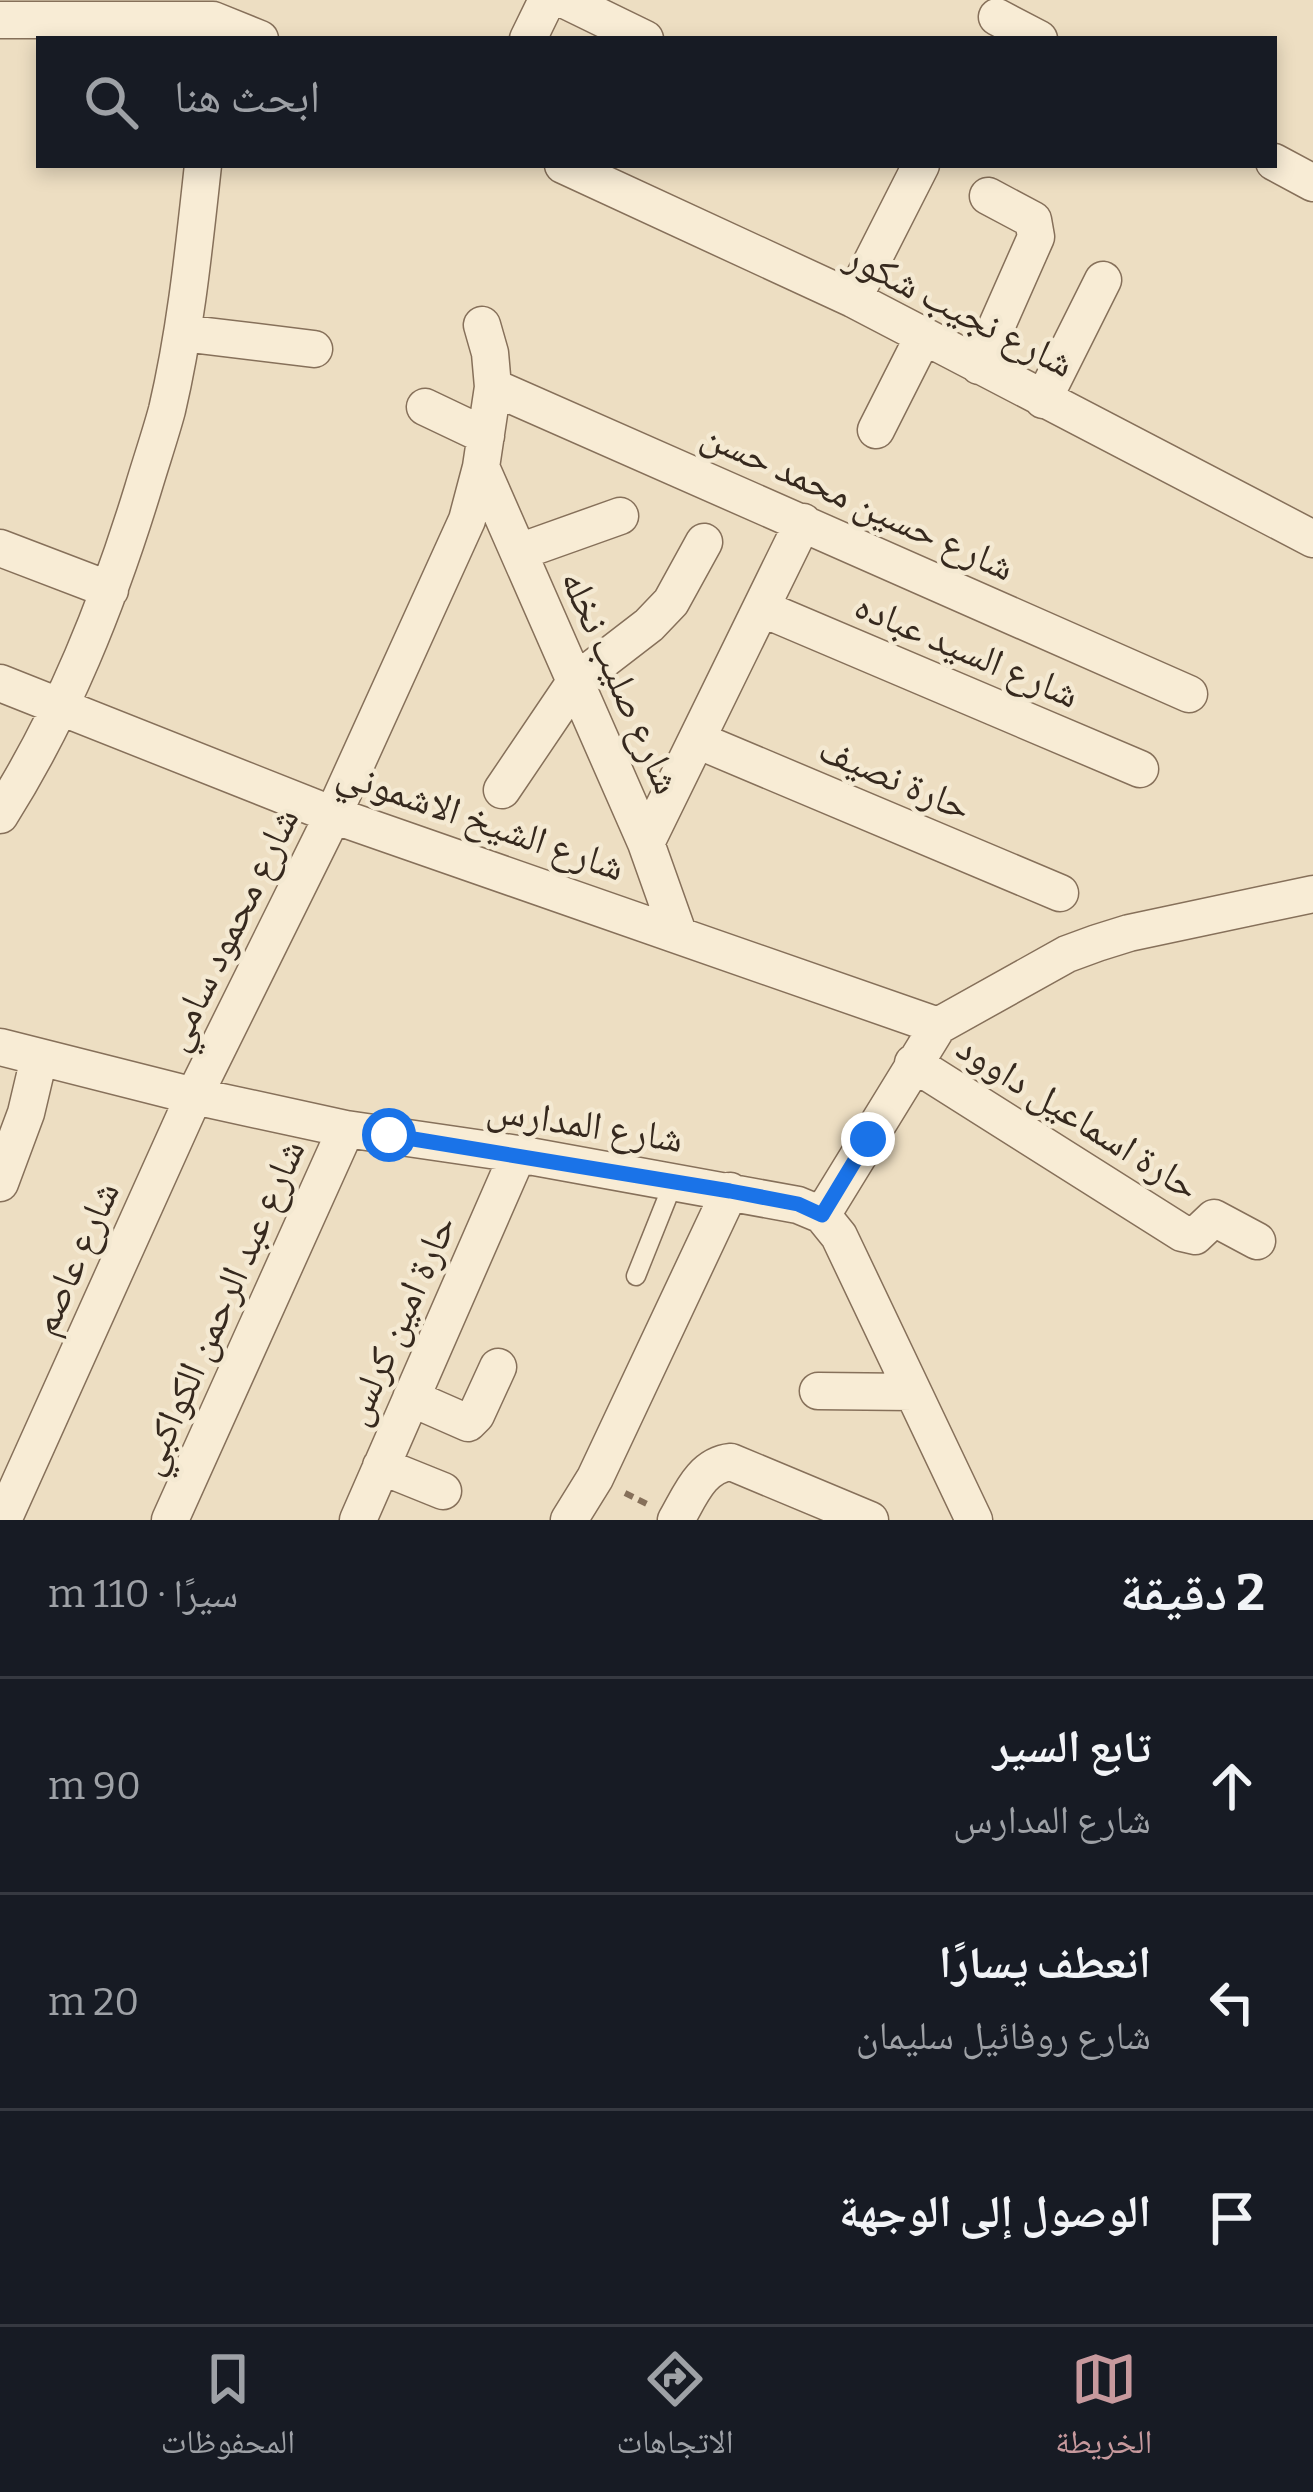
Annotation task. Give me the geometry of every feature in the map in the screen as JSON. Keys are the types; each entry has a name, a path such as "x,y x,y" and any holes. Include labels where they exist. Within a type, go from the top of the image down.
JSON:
{"street":[{"path":"212,20 245,0"},
{"path":"529,36 547,0"},
{"path":"565,0 639,36"},
{"path":"996,19 1033,36"},
{"path":"0,20 212,20 252,36"},
{"path":"0,815 61,708 110,590 166,412 182,333 203,168"},
{"name":"شارع نجيب شكور","path":"569,168 853,299 1313,539"},
{"path":"853,299 919,168"},
{"path":"979,366 1036,237 1033,220 988,196"},
{"path":"1043,400 1103,280"},
{"name":"شارع محمود سامي","path":"194,1096 333,815 466,520 484,451 493,387 482,325"},
{"path":"182,333 314,349"},
{"path":"876,430 923,337"},
{"name":"شارع حسين محمد حسن","path":"493,387 1189,694"},
{"path":"425,407 484,451"},
{"name":"شارع صليب نخله","path":"484,451 519,552 646,843 678,933"},
{"path":"519,552 620,516"},
{"path":"646,843 803,523"},
{"path":"502,790 575,682 650,626 671,602 704,542"},
{"path":"0,548 110,590"},
{"name":"شارع السيد عباده","path":"761,608 1140,769"},
{"name":"شارع الشيخ الاشموني","path":"0,682 333,815 938,1026"},
{"name":"حارة نصيف","path":"697,740 1060,893"},
{"path":"974,1520 839,1236 822,1215 938,1026 1067,954 1129,933 1313,894"},
{"name":"شارع المدارس","path":"0,1047 346,1129 730,1191 798,1204 822,1215"},
{"path":"0,1183 26,1113 39,1058"},
{"name":"حارة اسماعيل داوود","path":"913,1063 1182,1233 1195,1237 1214,1217 1257,1241"},
{"name":"شارع عاصم","path":"2,1520 194,1096"},
{"name":"شارع عبد الرحمن الكواكبي","path":"170,1520 346,1129"},
{"name":"حارة امين كرلس","path":"358,1520 518,1154"},
{"path":"569,1520 595,1478 730,1191"},
{"path":"411,1398 468,1423 498,1367"},
{"path":"818,1391 913,1392"},
{"path":"676,1520 709,1468 731,1462 803,1507 870,1520"},
{"path":"381,1466 443,1491"}],"lane":[{"path":"635,1276 674,1181"}],"path":[{"path":"595,1478 676,1520"}],"route":[{"path":"389,1135 730,1191 798,1204 822,1215 868,1139"}]}
